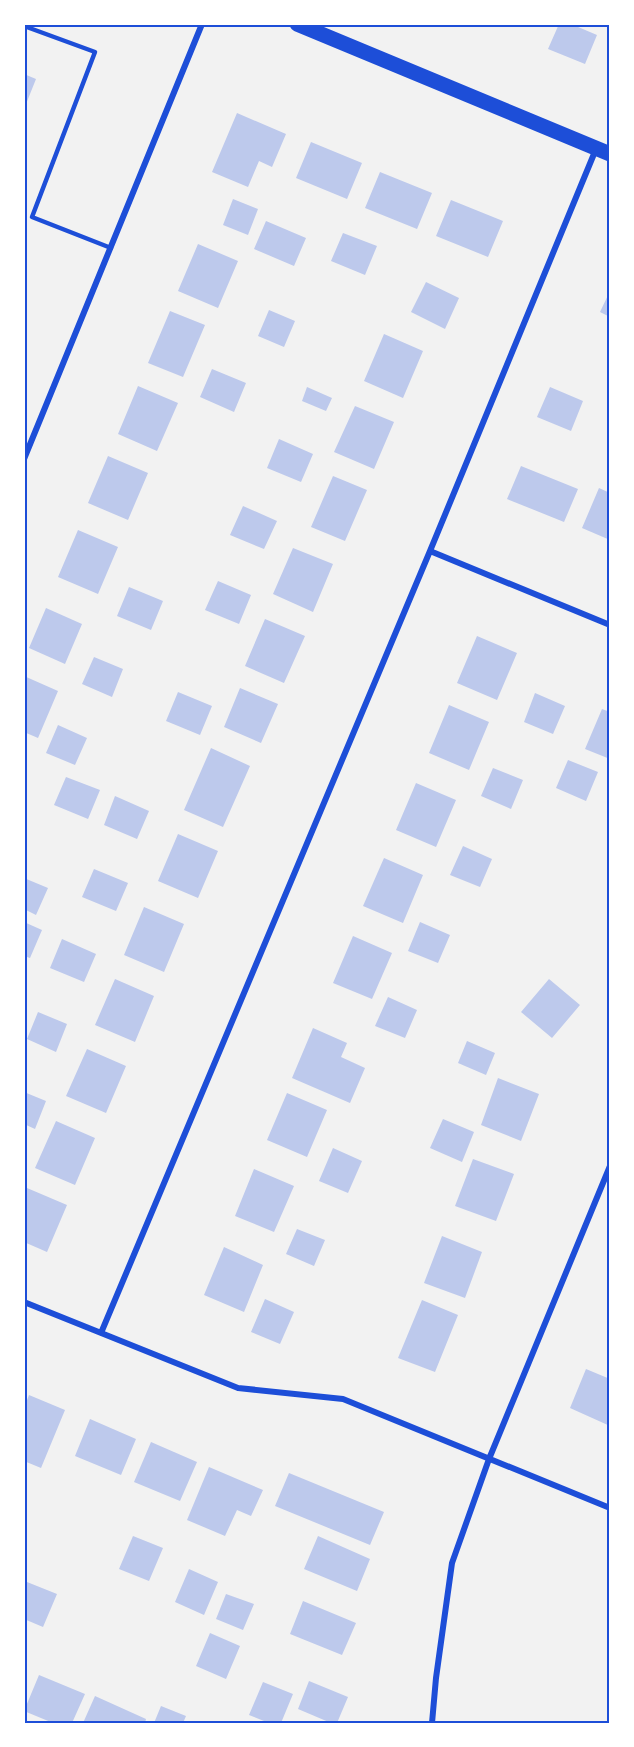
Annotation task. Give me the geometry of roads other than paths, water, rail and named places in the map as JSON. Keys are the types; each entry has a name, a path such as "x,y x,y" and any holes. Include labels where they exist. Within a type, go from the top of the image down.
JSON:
{"main road":[{"path":"297,24 603,152"}],"street":[{"path":"24,459 202,24"},
{"path":"101,1333 430,551 603,152"},
{"path":"430,551 610,624"},
{"path":"432,1723 452,1563 489,1459 610,1166"},
{"path":"24,1302 238,1388 343,1399 610,1508"}],"lane":[{"path":"24,26 96,52 32,217"},
{"path":"24,219 32,217 111,248"}]}
